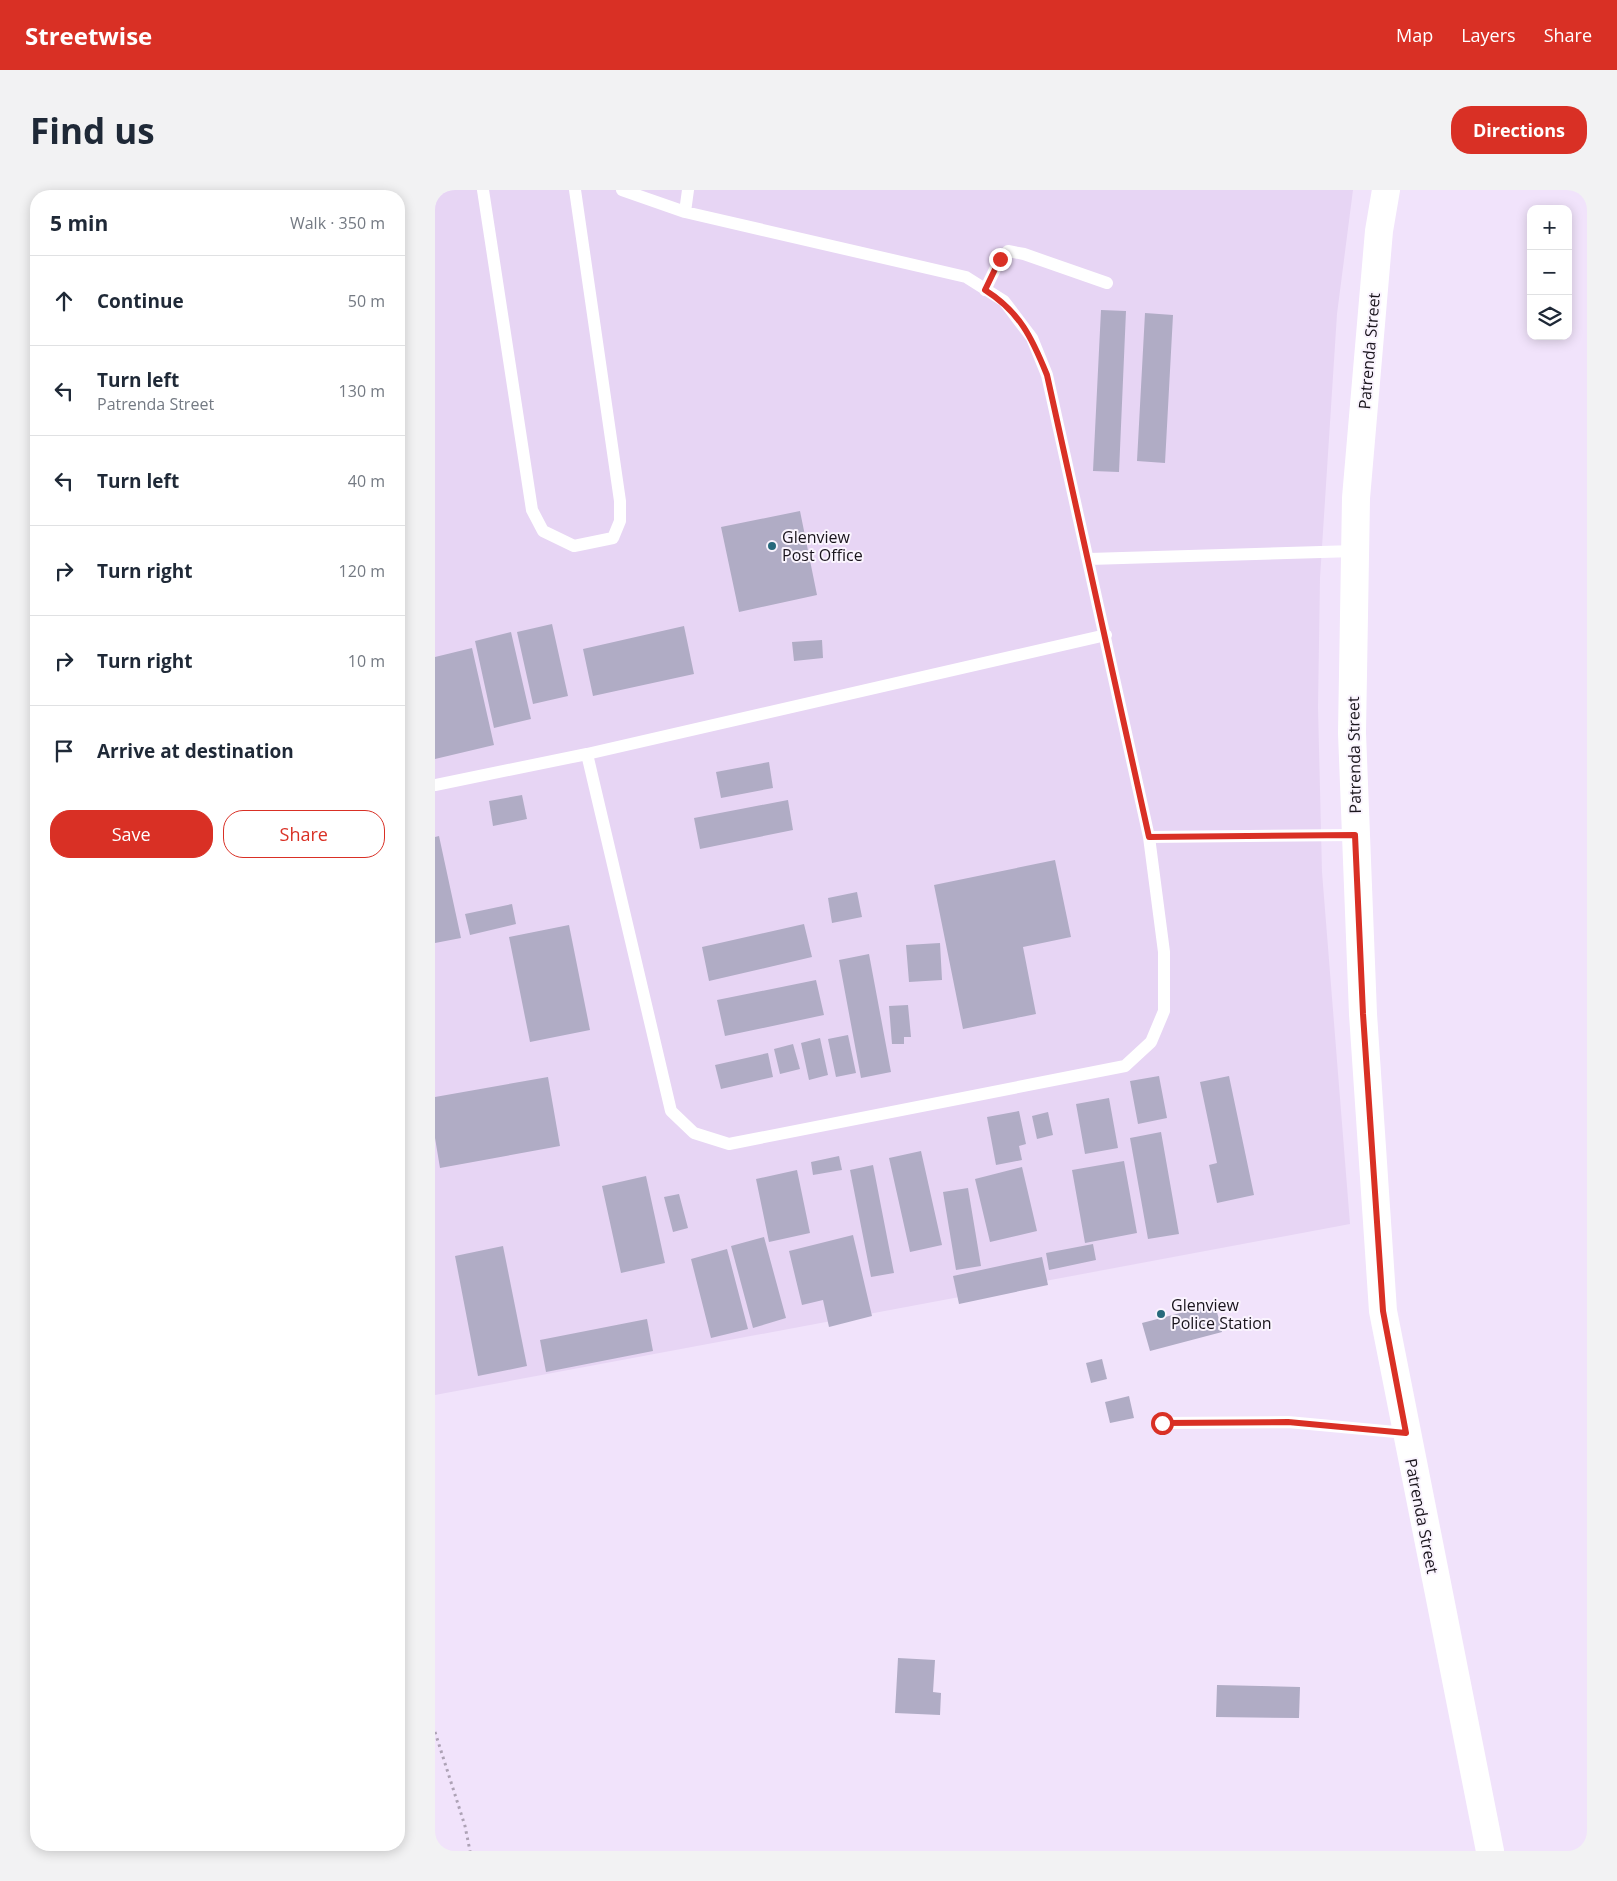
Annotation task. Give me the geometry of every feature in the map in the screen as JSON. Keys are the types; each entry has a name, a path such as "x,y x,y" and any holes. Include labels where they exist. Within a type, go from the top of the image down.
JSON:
{"street":[{"name":"Patrenda Street","path":"1386,190 1379,231 1357,488 1355,551 1352,734 1363,1014 1383,1311 1490,1851"}],"lane":[{"path":"483,190 532,510 543,532 574,546 613,538 620,521 575,190"},
{"path":"587,754 671,1111 694,1133 729,1144 1125,1066 1151,1042 1164,1011 1164,952 1149,837 1106,635 1047,375 1032,338 1004,301 966,277 685,212 622,190"},
{"path":"685,212 689,190"},
{"path":"985,290 1000,259 1008,251 1023,254 1107,283"},
{"path":"1089,559 1355,551"},
{"path":"435,785 587,754 1106,635"},
{"path":"1149,837 1355,835"},
{"path":"1162,1423 1288,1422 1406,1433"}],"path":[{"path":"435,1732 465,1826 470,1851"}],"shaded area":[{"path":"435,190 1353,190 1337,314 1320,578 1318,707 1322,872 1350,1224 435,1395"}],"building":[{"path":"1101,310 1126,311 1119,472 1093,471"},
{"path":"1145,313 1173,315 1165,463 1137,461"},
{"path":"800,511 817,595 739,612 721,527"},
{"path":"552,624 568,696 533,704 517,632"},
{"path":"684,626 694,674 593,696 583,649"},
{"path":"511,632 531,719 494,728 475,641"},
{"path":"822,640 823,658 794,661 792,642"},
{"path":"472,648 494,745 435,759 435,657"},
{"path":"769,762 773,788 721,798 716,772"},
{"path":"522,795 527,819 493,826 489,801"},
{"path":"788,800 793,830 700,849 694,818"},
{"path":"439,836 461,938 435,943 435,837"},
{"path":"1055,860 1071,937 1023,947 1036,1014 963,1029 934,885"},
{"path":"857,892 862,917 832,923 828,898"},
{"path":"512,904 516,924 470,935 465,914"},
{"path":"804,924 812,957 709,981 702,947"},
{"path":"569,925 590,1030 530,1042 509,937"},
{"path":"940,943 942,980 909,982 906,945"},
{"path":"869,954 891,1072 861,1078 839,960"},
{"path":"816,980 824,1015 725,1036 717,1000"},
{"path":"908,1005 911,1037 904,1037 904,1044 892,1044 889,1006"},
{"path":"848,1035 856,1073 836,1077 828,1039"},
{"path":"820,1038 828,1075 809,1080 801,1043"},
{"path":"793,1044 800,1069 780,1074 774,1049"},
{"path":"768,1053 773,1077 721,1089 715,1065"},
{"path":"1159,1076 1167,1118 1138,1124 1130,1081"},
{"path":"1229,1076 1254,1195 1217,1203 1209,1165 1217,1163 1200,1082"},
{"path":"548,1077 560,1146 440,1168 435,1138 435,1097"},
{"path":"1109,1098 1118,1148 1085,1154 1076,1104"},
{"path":"1019,1111 1026,1144 1019,1146 1022,1160 996,1165 987,1117"},
{"path":"1048,1112 1053,1135 1037,1139 1032,1116"},
{"path":"1161,1132 1179,1234 1148,1239 1130,1138"},
{"path":"921,1151 942,1245 910,1252 889,1158"},
{"path":"839,1156 842,1170 813,1175 811,1162"},
{"path":"1124,1161 1137,1233 1085,1243 1072,1170"},
{"path":"873,1165 894,1273 871,1277 850,1170"},
{"path":"1022,1167 1037,1231 990,1242 975,1179"},
{"path":"797,1170 810,1233 769,1242 756,1179"},
{"path":"646,1176 665,1263 621,1273 602,1186"},
{"path":"968,1188 981,1266 956,1270 943,1192"},
{"path":"679,1194 688,1228 673,1232 664,1197"},
{"path":"853,1235 872,1316 829,1327 823,1300 802,1305 789,1251"},
{"path":"764,1237 786,1318 753,1328 731,1246"},
{"path":"1093,1244 1096,1260 1049,1270 1046,1253"},
{"path":"503,1246 527,1366 478,1376 455,1256"},
{"path":"727,1249 748,1329 711,1338 691,1259"},
{"path":"1042,1257 1048,1285 959,1304 953,1276"},
{"path":"1215,1304 1222,1332 1150,1351 1142,1323"},
{"path":"647,1319 653,1351 546,1372 540,1340"},
{"path":"1102,1359 1107,1379 1091,1383 1086,1363"},
{"path":"1129,1396 1134,1418 1110,1423 1105,1402"},
{"path":"898,1658 935,1660 933,1692 941,1693 940,1715 895,1713"},
{"path":"1217,1685 1300,1687 1299,1718 1216,1717"}],"place":[{"name":"Glenview Post Office","path":"772,546"},
{"name":"Glenview Police Station","path":"1161,1314"}],"route":[{"path":"1000,259 985,290 1004,301 1032,338 1047,375 1106,635 1149,837 1355,835 1363,1014 1383,1311 1406,1433 1288,1422 1162,1423"}]}
